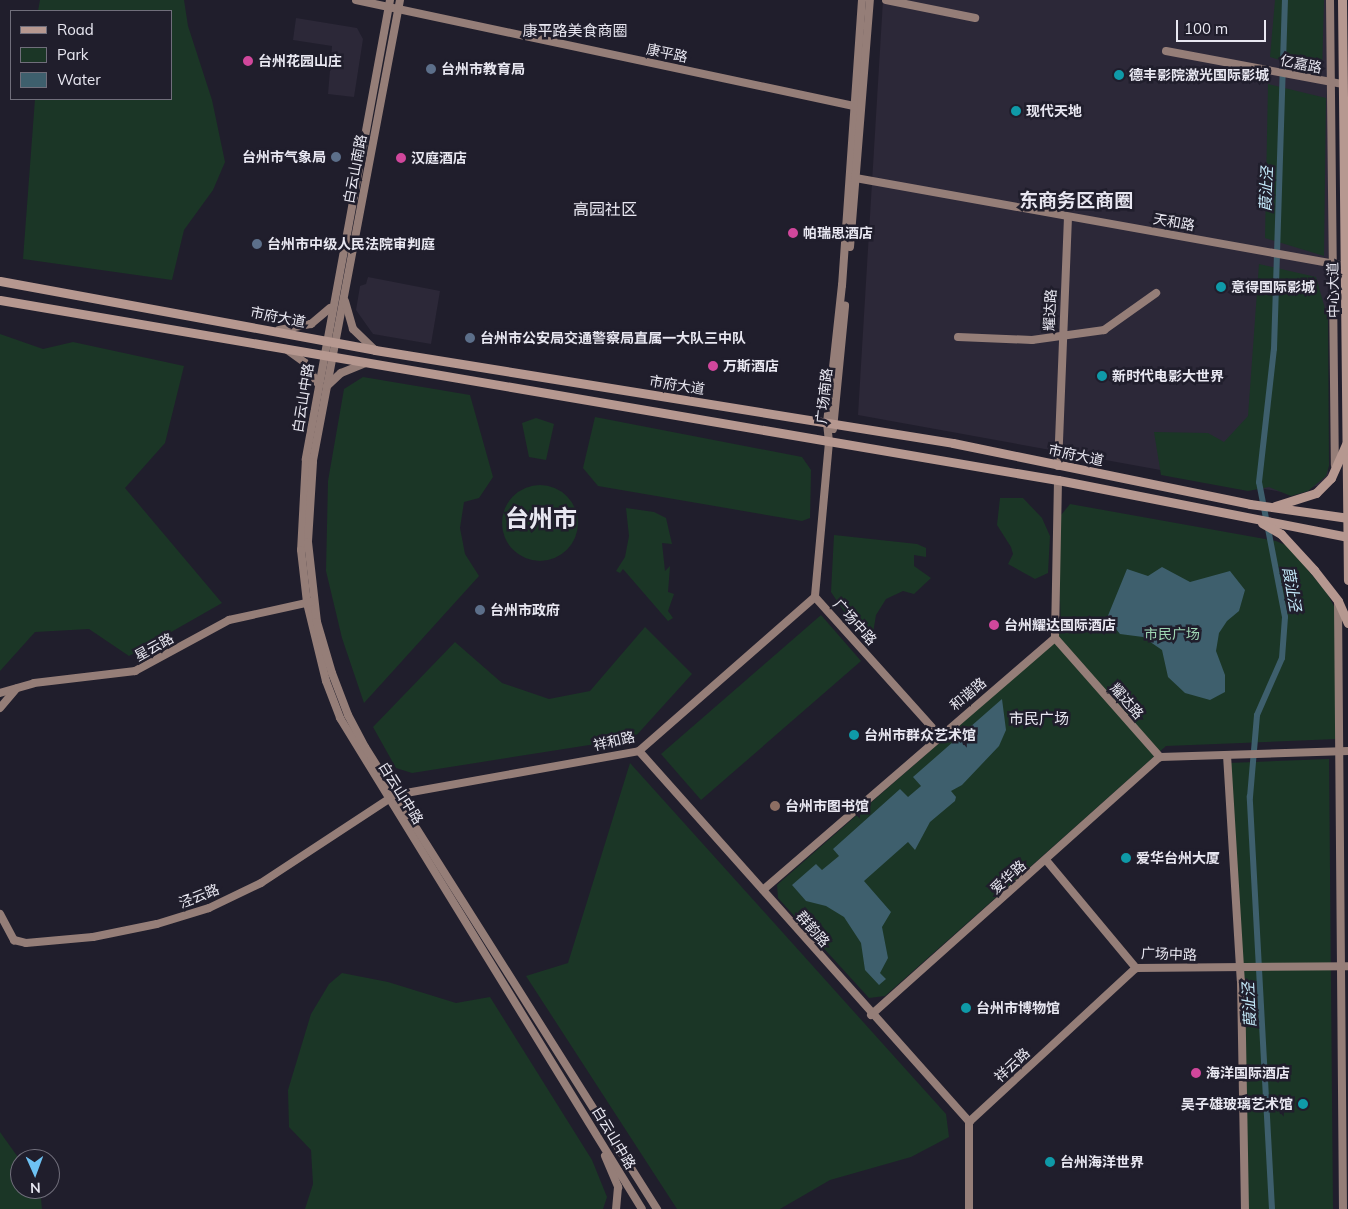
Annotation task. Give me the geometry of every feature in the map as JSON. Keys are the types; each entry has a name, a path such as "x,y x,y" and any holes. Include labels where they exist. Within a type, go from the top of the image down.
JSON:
{"main road":[{"name":"中心大道","path":"1342,0 1348,580"},
{"name":"市府大道","path":"0,281 278,330 375,350 953,443 1250,504 1347,518"},
{"name":"市府大道","path":"0,300 1058,480 1347,537"},
{"path":"1268,507 1302,500 1316,493 1334,471 1348,439"},
{"path":"1253,518 1281,534 1338,601 1348,623"}],"street":[{"name":"康平路","path":"356,0 389,3 398,9 854,106"},
{"name":"白云山南路","path":"335,343 400,0"},
{"name":"广场南路","path":"853,178 854,106 862,0"},
{"name":"广场南路","path":"829,442 870,0"},
{"path":"886,0 974,18"},
{"path":"1330,0 1334,471"},
{"name":"白云山南路","path":"325,341 389,3"},
{"name":"亿嘉路","path":"1166,51 1343,84"},
{"name":"天和路","path":"853,178 1346,266"},
{"name":"耀达路","path":"1058,466 1061,338 1068,217"},
{"path":"958,337 1061,338 1104,330 1156,293"},
{"path":"344,294 353,328 375,350"},
{"path":"278,330 311,324 332,306"},
{"name":"白云山中路","path":"325,341 301,505 300,550 311,602 332,673 348,715 392,796 642,1209"},
{"name":"白云山中路","path":"311,602 308,509 335,343"},
{"path":"283,348 305,363 318,384"},
{"path":"327,386 347,369 370,363"},
{"name":"广场中路","path":"829,442 815,597 939,735"},
{"path":"1055,638 1058,480"},
{"name":"祥和路","path":"392,796 639,751 815,597"},
{"path":"1338,601 1344,966 1343,1209"},
{"name":"星云路","path":"0,693 34,683 135,671 229,620 311,602"},
{"name":"耀达路","path":"1055,638 1160,758"},
{"name":"和谐路","path":"763,890 939,735 1055,638"},
{"path":"0,708 16,689"},
{"name":"群韵路","path":"639,751 871,1015 969,1122"},
{"path":"1160,758 1348,751"},
{"path":"1227,755 1243,967 1245,1209"},
{"name":"爱华路","path":"871,1015 1160,758"},
{"name":"白云山中路","path":"392,796 655,1208"},
{"name":"泾云路","path":"0,914 14,940 26,943 93,937 157,924 209,908 260,882 392,796"},
{"name":"广场中路","path":"1046,860 1136,968 1344,966"},
{"name":"祥云路","path":"969,1122 1136,968"},
{"path":"589,1120 618,1187 616,1209"},
{"path":"969,1122 969,1209"}],"shaded area":[{"path":"883,0 1328,0 1328,484 1282,492 858,415"},
{"path":"296,18 357,28 363,39 354,97 328,94 332,46 293,40"},
{"path":"368,277 440,291 431,344 373,334 356,310 360,286 366,284"}],"green space":[{"path":"40,0 184,0 188,26 212,100 225,162 213,190 184,230 172,280 23,259 35,100 172,100 172,10 38,10"},
{"path":"1275,0 1324,0 1322,73 1270,57"},
{"path":"1268,84 1326,98 1324,256 1265,238"},
{"path":"1259,264 1316,277 1328,319 1329,466 1326,476 1308,491 1291,496 1269,487 1248,491 1161,475 1154,432 1208,433 1224,442 1248,416"},
{"path":"0,334 43,349 73,342 184,366 165,443 125,488 222,603 129,656 89,629 35,632 0,671"},
{"path":"363,377 470,395 493,477 479,498 464,502 460,528 465,554 479,576 364,703 342,638 326,571 328,481 344,389"},
{"path":"595,417 802,457 811,470 810,518 802,521 598,486 583,468"},
{"path":"536,418 554,424 546,460 529,457 522,423"},
{"path":"540,485 554,488 567,496 575,509 578,523 575,537 567,550 554,558 540,561 526,558 513,550 505,537 502,523 505,509 513,496 526,488"},
{"path":"1000,498 1023,498 1042,518 1050,536 1048,573 1035,579 1008,564 1013,554 1011,547 997,525"},
{"name":"市民广场","path":"1070,504 1276,541 1288,546 1327,593 1336,610 1337,739 1166,746 885,996 869,998 778,898 777,885 1043,652 1061,627 1057,520"},
{"path":"626,508 654,512 666,518 672,544 662,543 665,571 670,566 668,592 674,594 668,611 673,618 668,621 623,569 620,573 616,571 625,557 629,536"},
{"path":"834,535 917,544 926,548 926,557 914,555 914,566 931,578 914,594 903,591 886,599 876,615 873,633 863,640 831,592"},
{"path":"821,615 861,661 701,800 661,754"},
{"path":"645,627 692,674 634,738 412,773 396,768 373,727 455,642 502,683 549,699 590,691"},
{"path":"1329,759 1333,1209 1245,1209 1241,981 1228,763"},
{"path":"630,763 946,1114 949,1137 911,1157 830,1180 780,1209 677,1209 526,976 568,963"},
{"path":"342,973 388,982 456,1003 490,997 592,1160 607,1197 603,1209 305,1209 313,1184 311,1150 289,1127 288,1090 311,1014 329,984"},
{"path":"0,1132 12,1149 10,1149 10,1199 41,1199 42,1209 0,1209"}],"water":[{"path":"1162,567 1190,582 1230,571 1245,590 1239,611 1227,621 1219,633 1216,651 1225,675 1225,692 1210,700 1185,693 1168,677 1162,650 1143,637 1120,634 1107,618 1127,569 1148,576"},
{"path":"1002,699 1006,730 999,746 962,785 951,791 956,797 955,801 930,822 915,850 908,842 864,881 891,912 882,927 888,958 880,973 886,979 879,985 865,970 861,943 844,917 826,906 806,901 792,885 816,864 822,870 839,856 833,849 900,789 908,797 921,786 913,777"}],"waterway":[{"name":"葭沚泾","path":"1272,1209 1250,797 1257,715 1282,658 1285,617 1259,482 1274,349 1285,0"}],"place":[{"name":"台州花园山庄","path":"248,61"},
{"name":"台州市教育局","path":"431,69"},
{"name":"德丰影院激光国际影城","path":"1119,75"},
{"name":"现代天地","path":"1016,111"},
{"name":"台州市气象局","path":"336,157"},
{"name":"汉庭酒店","path":"401,158"},
{"name":"帕瑞思酒店","path":"793,233"},
{"name":"台州市中级人民法院审判庭","path":"257,244"},
{"name":"意得国际影城","path":"1221,287"},
{"name":"台州市公安局交通警察局直属一大队三中队","path":"470,338"},
{"name":"万斯酒店","path":"713,366"},
{"name":"新时代电影大世界","path":"1102,376"},
{"name":"台州市政府","path":"480,610"},
{"name":"台州耀达国际酒店","path":"994,625"},
{"name":"台州市群众艺术馆","path":"854,735"},
{"name":"台州市图书馆","path":"775,806"},
{"name":"爱华台州大厦","path":"1126,858"},
{"name":"台州市博物馆","path":"966,1008"},
{"name":"海洋国际酒店","path":"1196,1073"},
{"name":"吴子雄玻璃艺术馆","path":"1303,1104"},
{"name":"台州海洋世界","path":"1050,1162"}],"district":[{"name":"康平路美食商圈","path":"575,31"},
{"name":"东商务区商圈","path":"1076,201"},
{"name":"高园社区","path":"605,209"},
{"name":"台州市","path":"541,519"},
{"name":"市民广场","path":"1039,719"}]}
